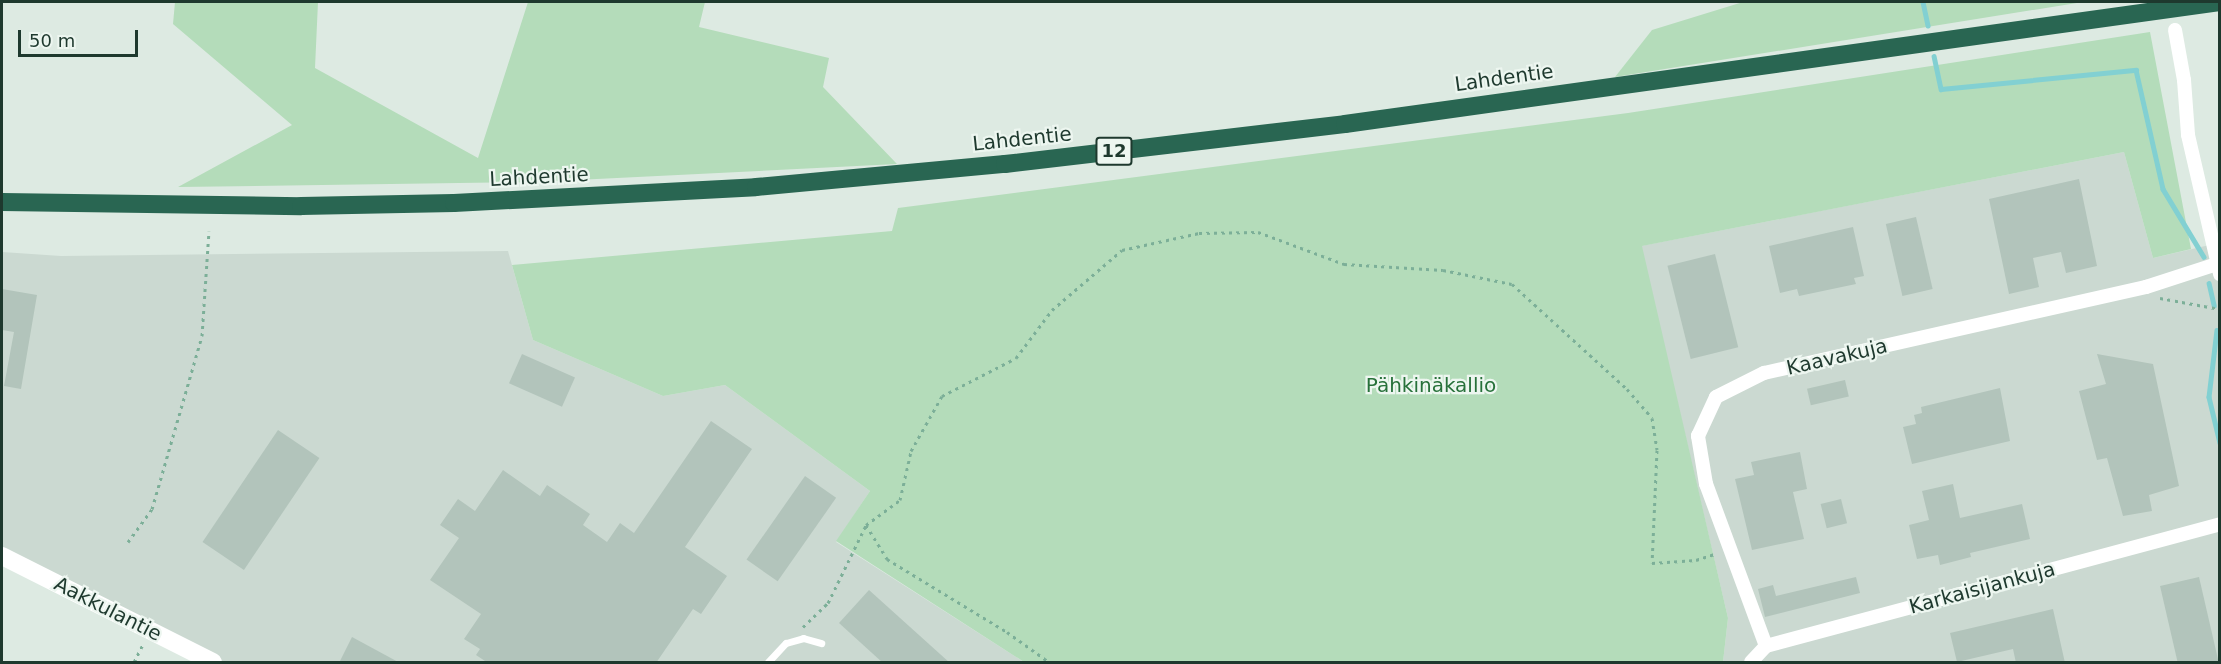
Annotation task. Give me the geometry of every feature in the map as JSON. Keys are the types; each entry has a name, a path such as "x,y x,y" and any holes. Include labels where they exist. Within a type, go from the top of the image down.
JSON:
{"highway":[{"name":"Lahdentie","path":"2,202 280,206 442,204 803,183 1345,124 2220,2"}],"street":[{"path":"2175,30 2184,80 2188,135 2219,267"},
{"name":"Kaavakuja","path":"1766,646 1706,484 1698,436 1716,397 1764,373 2146,287 2219,267"},
{"name":"Karkaisijankuja","path":"1766,646 2220,524"},
{"name":"Aakkulantie","path":"2,556 213,663"},
{"path":"1751,663 1766,646"}],"lane":[{"path":"768,663 786,643 804,638 821,643"}],"path":[{"path":"128,542 152,509 202,336 209,231"},
{"path":"786,643 828,603 866,525 900,500 910,451 942,396 1016,358 1052,310 1122,250 1199,233 1258,232 1344,264 1443,270 1512,284 1627,389 1652,418 1657,450 1652,562 1696,560 1730,548"},
{"path":"2146,287 2170,302 2220,309"},
{"path":"866,525 887,559 1008,632 1049,663"},
{"path":"134,663 144,643"}],"shaded area":[{"path":"2124,152 2153,258 2214,244 2220,273 2219,662 1723,662 1728,618 1641,246"},
{"path":"508,251 533,340 663,396 725,385 870,491 836,542 1024,662 220,662 2,548 2,252 61,256"}],"green space":[{"path":"175,2 318,2 315,68 478,158 528,2 705,2 699,27 829,58 823,87 897,164 536,182 178,187 292,125 173,24"},
{"path":"1743,2 2083,2 1615,77 1652,30"},
{"name":"Pähkinäkallio","path":"2150,32 2191,249 2153,258 2124,152 1642,246 1728,618 1723,662 1024,662 836,541 870,491 725,385 663,396 533,340 512,265 892,231 898,208 1628,113"}],"building":[{"path":"2079,179 2097,266 2066,273 2061,252 2033,258 2039,287 2009,294 1989,199"},
{"path":"1916,217 1933,289 1902,296 1886,224"},
{"path":"1853,227 1864,276 1854,278 1856,284 1799,296 1797,289 1780,293 1769,246"},
{"path":"1715,254 1738,347 1691,359 1667,266"},
{"path":"2,289 37,295 21,389 4,386 14,332 2,330"},
{"path":"522,354 575,378 562,407 509,383"},
{"path":"2097,354 2153,364 2179,486 2149,495 2152,511 2123,516 2107,458 2097,460 2079,391 2106,384"},
{"path":"1845,380 1849,397 1811,405 1807,389"},
{"path":"2000,388 2010,441 1912,464 1903,427 1916,424 1914,415 1922,413 1921,407"},
{"path":"711,421 752,449 685,547 727,576 701,614 693,609 656,663 488,663 476,655 480,649 464,639 481,614 430,580 459,538 440,525 458,499 475,511 503,470 540,496 547,485 590,514 583,525 607,542 620,523 634,533"},
{"path":"278,430 319,458 244,570 203,542"},
{"path":"1800,452 1807,489 1793,492 1804,539 1752,550 1735,479 1754,475 1751,462"},
{"path":"805,476 836,498 778,581 746,560"},
{"path":"1953,484 1960,518 2022,504 2030,539 1970,553 1971,557 1940,565 1938,555 1917,559 1909,525 1929,520 1922,491"},
{"path":"1841,499 1847,523 1827,528 1821,504"},
{"path":"1856,577 1860,593 1765,617 1758,589 1773,585 1776,596"},
{"path":"2199,577 2219,662 2178,662 2160,586"},
{"path":"869,590 950,663 883,663 839,623"},
{"path":"2053,609 2065,663 2016,663 2013,649 1957,662 1950,633"},
{"path":"352,637 400,663 339,663"}],"waterway":[{"path":"1923,2 1928,25"},
{"path":"1934,56 1941,89 2136,70 2163,189 2204,257"},
{"path":"2209,283 2214,305"},
{"path":"2217,330 2209,397 2220,443"}]}
